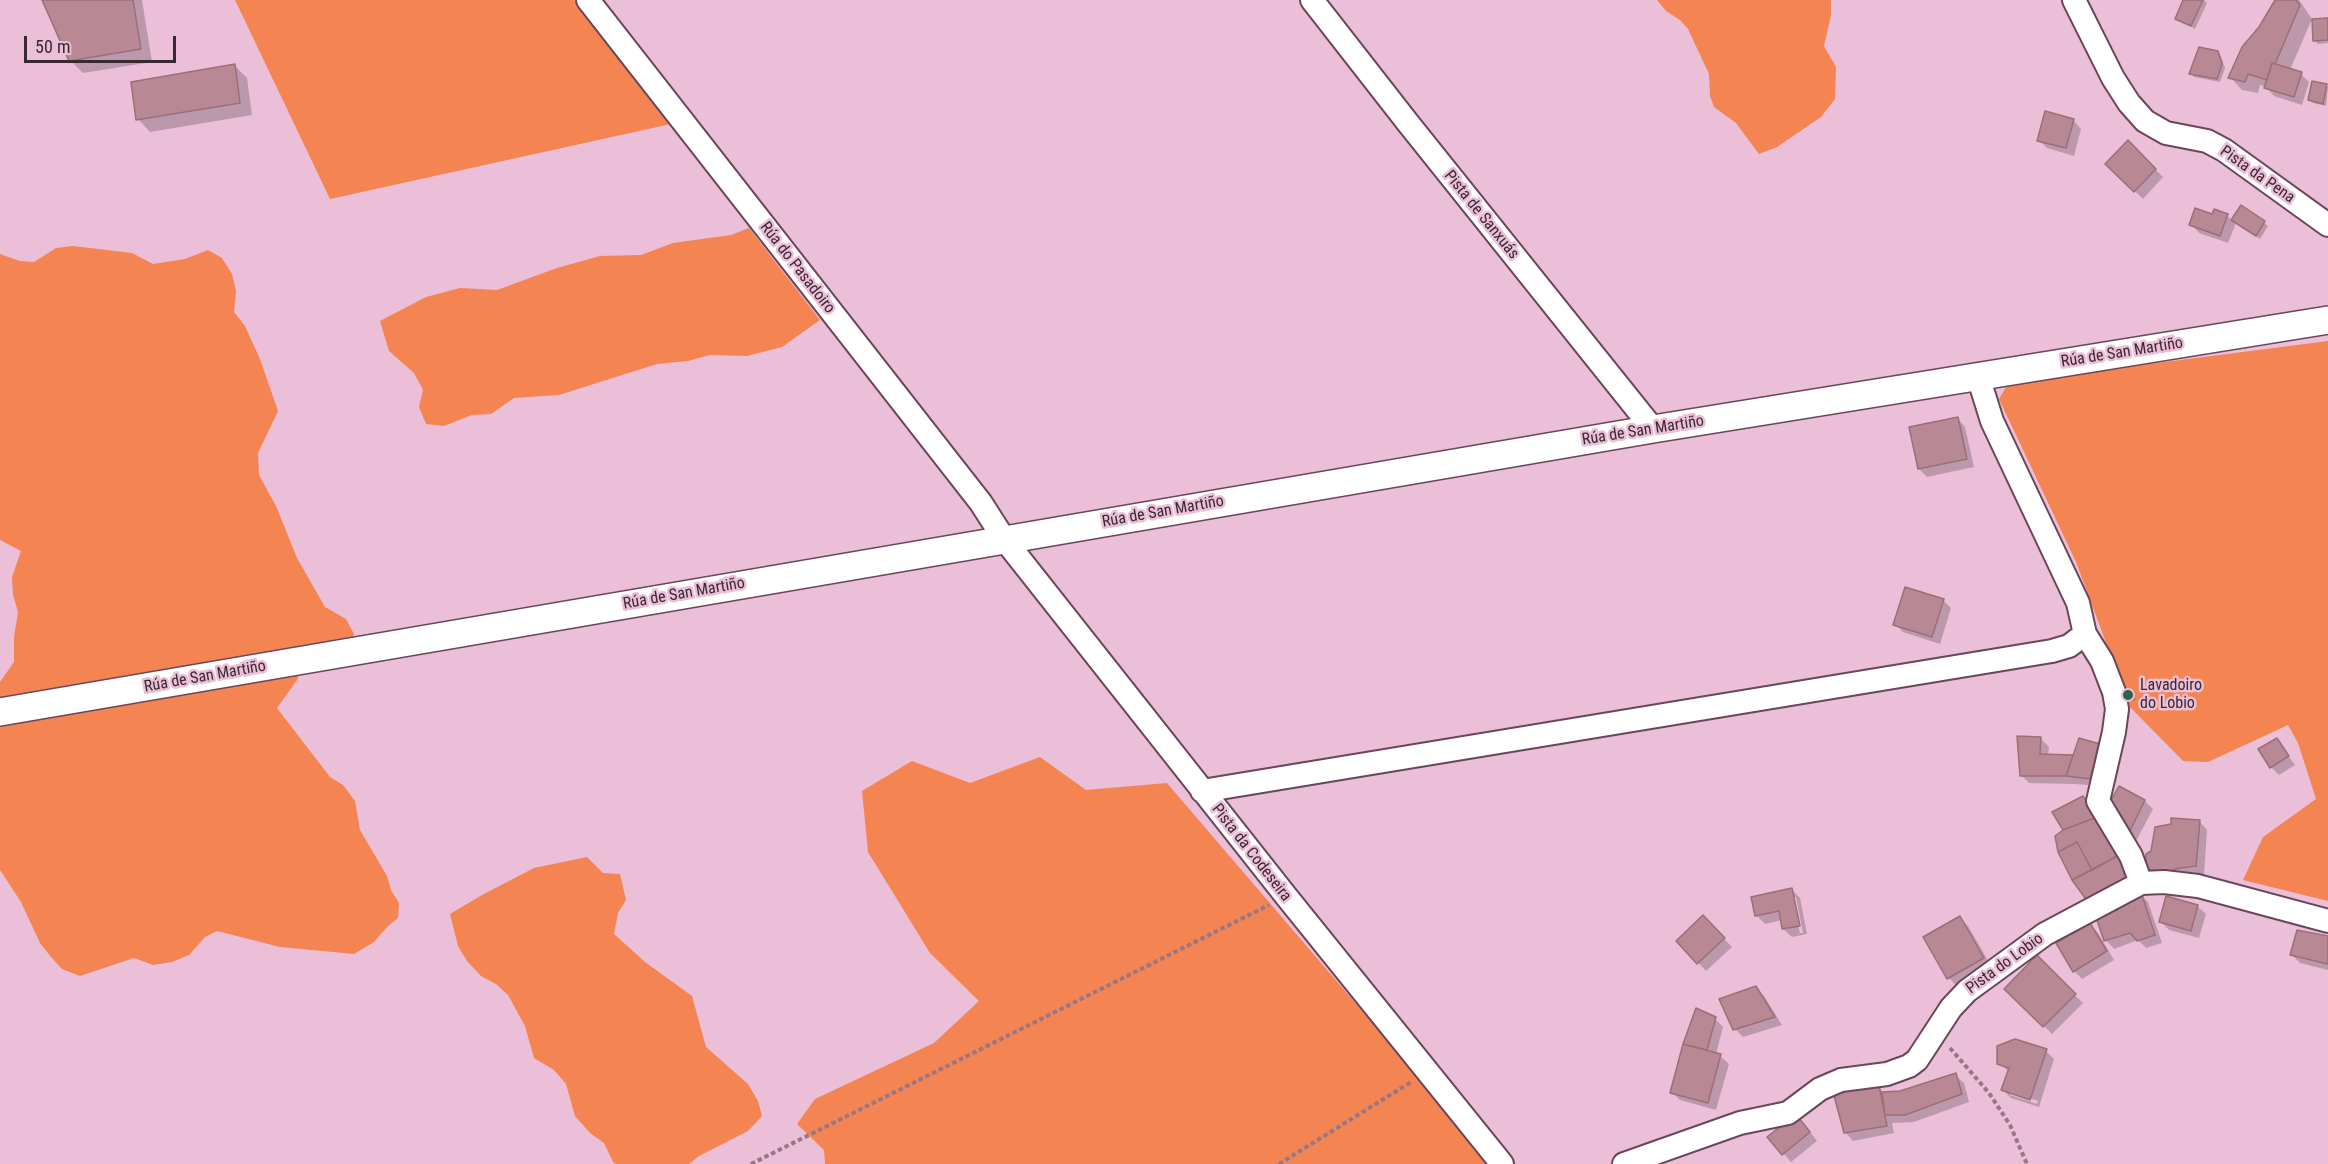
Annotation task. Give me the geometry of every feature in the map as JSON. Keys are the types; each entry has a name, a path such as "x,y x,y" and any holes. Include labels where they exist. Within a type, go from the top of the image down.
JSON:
{"street":[{"name":"Rúa do Pasadoiro","path":"588,0 981,503 1004,539"},
{"name":"Pista de Sanxuás","path":"1312,0 1653,429"},
{"name":"Pista da Pena","path":"2074,0 2113,78 2145,122 2166,133 2207,141 2224,150 2328,225"},
{"name":"Rúa de San Martiño","path":"0,712 1653,429 2328,320"},
{"path":"1978,376 1992,422 2078,603 2085,634 2102,661 2114,692 2117,709 2114,732 2098,801 2131,856 2141,883"},
{"name":"Pista da Codeseira","path":"1004,539 1286,897 1502,1164"},
{"path":"1202,790 2052,651 2068,645 2085,634"},
{"name":"Pista do Lobio","path":"1624,1164 1740,1124 1788,1113 1820,1089 1841,1080 1899,1071 1917,1060 1951,1008 1967,991 2045,934 2141,883 2164,882 2198,886 2328,921"}],"path":[{"path":"751,1164 1286,897"},
{"path":"1936,1032 1989,1093 2010,1125 2027,1164"},
{"path":"1279,1164 1428,1072"}],"shaded area":[{"path":"235,0 574,0 671,124 330,199"},
{"path":"1657,0 1831,0 1831,15 1824,46 1836,67 1835,99 1821,117 1777,147 1759,154 1736,123 1714,107 1710,96 1709,74 1688,29 1680,20 1666,11"},
{"path":"749,228 820,320 782,347 747,356 710,355 688,361 657,364 559,395 514,398 491,414 472,415 444,426 426,424 419,407 423,390 414,373 389,351 380,321 426,297 460,288 497,290 557,268 600,256 641,255 673,243 731,235"},
{"path":"73,246 132,253 153,264 185,259 208,250 222,258 232,274 236,291 234,312 245,326 260,359 278,411 258,453 259,475 276,506 297,558 325,607 346,619 354,634 351,642 305,657 297,680 277,708 330,777 343,785 355,801 360,830 387,876 391,890 399,903 398,918 374,942 354,954 280,947 217,931 205,937 189,955 172,962 153,965 134,958 80,976 62,969 40,943 21,902 0,870 0,682 14,662 14,637 18,612 13,595 12,577 21,551 0,540 0,254 20,261 34,262 56,248"},
{"path":"2328,341 2328,901 2243,880 2263,837 2316,799 2298,743 2288,725 2208,762 2183,761 2130,707 2076,562 1999,399 2009,382"},
{"path":"1040,757 1086,790 1167,783 1399,1054 1487,1164 825,1164 824,1150 797,1124 815,1099 934,1043 979,1001 930,953 868,852 862,791 912,761 970,783"},
{"path":"587,857 603,873 620,874 626,900 618,913 614,934 645,962 692,996 706,1047 748,1084 758,1101 762,1116 748,1131 699,1156 689,1164 616,1164 613,1162 604,1143 590,1133 575,1116 566,1084 554,1070 534,1058 525,1026 508,995 496,984 481,976 467,961 458,946 450,914 534,868"}],"building":[{"path":"42,0 133,0 141,49 69,61"},
{"path":"2183,0 2203,0 2191,26 2175,19"},
{"path":"2275,0 2296,0 2300,5 2275,64 2272,63 2267,80 2248,74 2245,82 2228,78 2242,47 2259,27"},
{"path":"2328,18 2328,40 2313,41 2312,19"},
{"path":"2199,47 2218,51 2222,64 2217,79 2189,74"},
{"path":"2272,63 2302,72 2294,97 2264,88"},
{"path":"235,64 240,103 136,120 131,82"},
{"path":"2312,81 2327,84 2323,104 2308,100"},
{"path":"2045,111 2074,119 2066,148 2037,141"},
{"path":"2128,140 2156,169 2134,192 2105,164"},
{"path":"2241,205 2265,221 2256,236 2231,220"},
{"path":"2195,208 2212,214 2214,209 2228,214 2220,236 2189,225"},
{"path":"1958,417 1967,459 1918,469 1909,427"},
{"path":"1905,587 1944,599 1932,637 1893,625"},
{"name":"Lavadoiro do Lobio","path":"2132,691 2134,697 2124,699 2122,694"},
{"path":"2017,736 2041,737 2040,754 2073,755 2066,776 2020,776"},
{"path":"2079,738 2100,744 2090,779 2066,776"},
{"path":"2277,738 2289,756 2270,768 2258,749"},
{"path":"2119,786 2145,800 2127,837 2106,809"},
{"path":"2083,796 2097,817 2063,830 2052,812"},
{"path":"2097,817 2119,855 2092,870 2077,842 2058,852 2055,836 2063,830"},
{"path":"2171,818 2200,820 2196,866 2174,869 2175,877 2145,871 2146,854 2151,851 2155,827 2171,824"},
{"path":"2077,842 2092,870 2072,880 2058,852"},
{"path":"2119,855 2128,882 2088,902 2072,880"},
{"path":"1792,888 1800,926 1782,929 1779,911 1755,916 1751,897"},
{"path":"2141,892 2155,935 2137,941 2130,933 2104,941 2096,917 2117,910 2123,898"},
{"path":"2166,896 2198,905 2191,931 2159,922"},
{"path":"1703,915 1725,938 1697,964 1676,941"},
{"path":"1960,916 1984,958 1947,979 1923,937"},
{"path":"2090,923 2107,951 2073,972 2056,943"},
{"path":"2297,930 2328,936 2328,964 2290,955"},
{"path":"2037,955 2076,994 2043,1027 2004,989"},
{"path":"1756,986 1775,1017 1733,1030 1719,999"},
{"path":"1696,1008 1716,1017 1707,1050 1683,1044"},
{"path":"2015,1039 2047,1049 2030,1100 2001,1090 2009,1068 1997,1064 1997,1046"},
{"path":"1683,1044 1721,1054 1708,1103 1670,1093"},
{"path":"1956,1073 1962,1094 1905,1115 1885,1115 1882,1092 1900,1091"},
{"path":"1879,1085 1887,1126 1844,1133 1833,1092"},
{"path":"1796,1114 1810,1132 1782,1155 1767,1137"}],"place":[{"name":"Lavadoiro do Lobio","path":"2128,695"}]}
